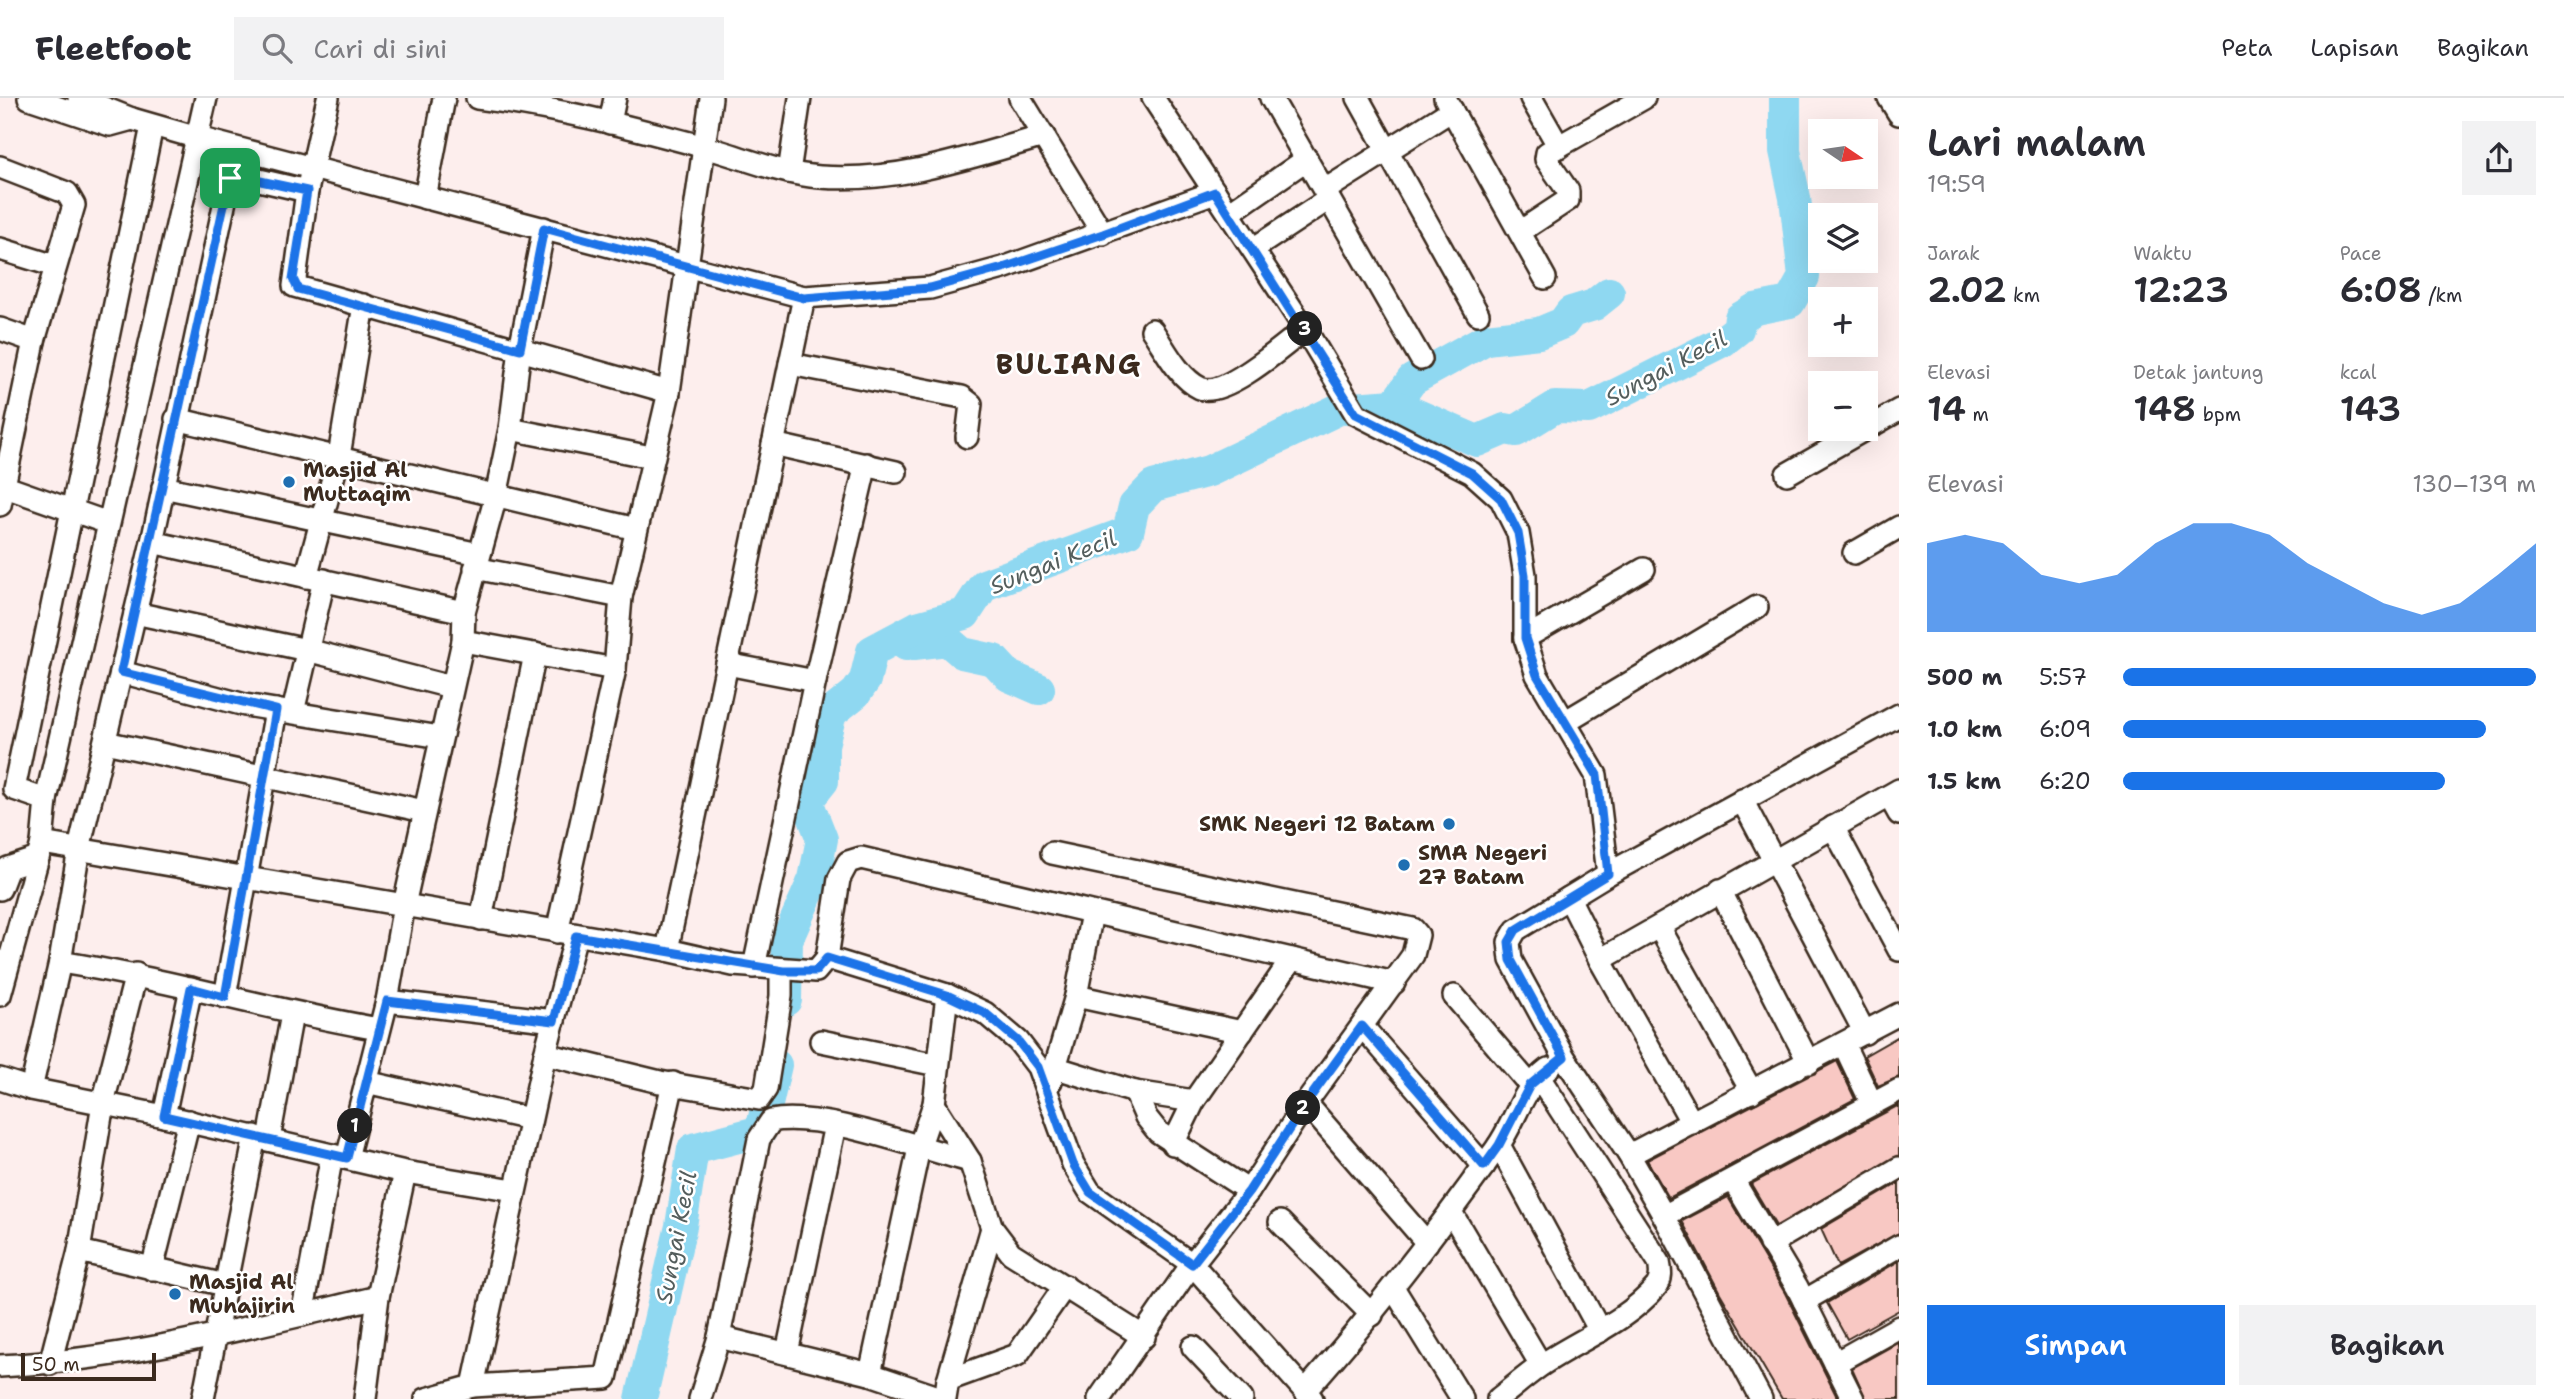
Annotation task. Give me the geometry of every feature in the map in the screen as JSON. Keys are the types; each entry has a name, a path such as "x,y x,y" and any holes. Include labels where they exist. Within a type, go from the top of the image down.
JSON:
{"street":[{"path":"29,98 110,125 142,122"},
{"path":"0,995 40,851 46,800 206,98"},
{"path":"328,98 307,191 294,286 669,393"},
{"path":"425,198 444,98"},
{"path":"477,98 534,101 704,146 789,172 821,177 917,172 1044,136"},
{"path":"610,123 615,98"},
{"path":"473,1386 514,1190 554,1021 566,934 615,669 621,597 651,457 669,393 711,98"},
{"path":"789,172 800,98"},
{"path":"1020,98 1103,234"},
{"path":"1153,98 1305,329 1356,414 1472,473 1501,499 1518,533 1525,575 1525,638 1537,675 1597,775 1608,874"},
{"path":"1271,98 1421,359"},
{"path":"1358,98 1479,314"},
{"path":"1531,98 1559,147"},
{"path":"1521,231 1568,200 1568,191 1546,159 1547,153 1618,105 1644,98"},
{"path":"1889,98 1899,114"},
{"path":"89,100 142,122 198,138 804,298 930,288 1003,268 1215,192"},
{"path":"1253,249 1448,104 1545,278"},
{"path":"46,800 7,787 71,511 142,122"},
{"path":"1229,213 1307,159"},
{"path":"0,167 66,193 74,205 5,447 1,492 108,523"},
{"path":"31,1089 60,962 79,849 152,542 176,419 230,178 237,175 307,191"},
{"path":"302,1315 340,1156 366,1082 387,1001 404,905 463,641 464,612 496,496 510,429 520,349 544,228"},
{"path":"0,249 55,266"},
{"path":"667,950 804,298"},
{"path":"225,997 264,777 284,711 307,650 322,520 339,456 364,305"},
{"path":"0,329 34,341"},
{"path":"1152,330 1188,379 1202,389 1213,390 1250,370 1305,329"},
{"path":"790,363 962,397 971,404 972,411 967,437"},
{"path":"1787,474 1899,410"},
{"path":"176,419 636,529"},
{"path":"510,429 651,457"},
{"path":"773,444 896,472"},
{"path":"754,967 815,681 866,464"},
{"path":"163,486 322,520 621,597"},
{"path":"1854,553 1899,527"},
{"path":"152,542 464,612"},
{"path":"1525,638 1644,569"},
{"path":"1566,721 1757,607"},
{"path":"135,613 307,650 451,687"},
{"path":"463,641 615,669"},
{"path":"481,919 535,654"},
{"path":"727,664 815,681"},
{"path":"121,672 284,711 440,737"},
{"path":"1498,1399 1541,1365 1600,1331 1655,1288 1660,1278 1659,1262 1548,1070 1511,960 1509,942 1516,930 1608,874 1899,715"},
{"path":"105,742 424,811"},
{"path":"1742,800 1865,1033"},
{"path":"1600,960 1833,827 1896,800"},
{"path":"1833,827 1899,950"},
{"path":"0,889 8,868 40,851 79,849 754,967 782,971 821,965 947,995 985,1013 1018,1041 1038,1067 1048,1088 1073,1164 1090,1192 1192,1264 1309,1394 1394,1289 1451,1212 1548,1070"},
{"path":"1052,853 1413,929 1418,934 1413,955 1394,983 1306,1103 1249,1191 1192,1264 1099,1399"},
{"path":"821,965 839,879 848,862 854,859 1394,983"},
{"path":"1720,890 1809,1063"},
{"path":"1569,898 1600,960 1692,1123"},
{"path":"1048,1088 1057,1068 1076,996 1092,913"},
{"path":"1659,927 1752,1092"},
{"path":"1173,1144 1194,1101 1292,959"},
{"path":"60,962 135,974 292,1014 379,1029"},
{"path":"545,1054 754,1101 762,1097 781,996 782,971"},
{"path":"50,1364 79,1251 103,1103 135,974"},
{"path":"164,1116 191,988"},
{"path":"870,1374 919,1148 934,1104 947,995"},
{"path":"1076,996 1242,1032"},
{"path":"1454,996 1548,1070 1629,1155 1761,1399"},
{"path":"387,1001 554,1021"},
{"path":"203,1399 225,1285 292,1014"},
{"path":"1629,1155 1899,1014"},
{"path":"1362,1026 1484,1166"},
{"path":"821,1041 937,1065"},
{"path":"1844,1045 1872,1104"},
{"path":"1057,1068 1135,1092 1194,1101"},
{"path":"0,1079 31,1089 189,1121 405,1172 514,1190"},
{"path":"366,1082 530,1119"},
{"path":"426,1399 473,1386 606,1378 673,1083"},
{"path":"1664,1216 1899,1090"},
{"path":"1135,1092 1146,1117 1173,1144 1249,1191"},
{"path":"1306,1103 1427,1243"},
{"path":"934,1104 970,1161 992,1228 1011,1253 1144,1337"},
{"path":"152,1269 189,1121"},
{"path":"700,1399 719,1337 762,1132 771,1121 835,1125 970,1161"},
{"path":"787,1353 835,1125"},
{"path":"1499,1145 1600,1331"},
{"path":"1770,1244 1899,1168"},
{"path":"365,1399 378,1297 405,1172"},
{"path":"1733,1180 1804,1301 1853,1399"},
{"path":"1451,1212 1541,1365"},
{"path":"1280,1222 1372,1315"},
{"path":"945,1394 992,1228"},
{"path":"1804,1301 1899,1246"},
{"path":"79,1251 225,1285"},
{"path":"719,1337 945,1394 1017,1355 1065,1286"},
{"path":"1394,1289 1462,1399"},
{"path":"0,1366 50,1364 214,1337 378,1297"},
{"path":"1835,1363 1899,1327"},
{"path":"1192,1347 1242,1399"}],"building":[{"path":"1899,1036 1899,1077 1878,1086 1864,1056"},
{"path":"1837,1061 1855,1099 1669,1198 1647,1160"},
{"path":"1899,1105 1899,1155 1776,1226 1751,1184"},
{"path":"1899,1183 1899,1233 1838,1266 1821,1229"},
{"path":"1728,1197 1785,1293 1838,1399 1782,1399 1720,1293 1682,1221"},
{"path":"1899,1261 1899,1310 1847,1339 1827,1303"},
{"path":"1899,1342 1899,1399 1866,1399 1852,1368"}],"waterway":[{"name":"Sungai Kecil","path":"786,1000 787,940 814,879 822,839 807,801 823,781 823,745 831,713 856,693 865,680 872,651 917,627 965,614 984,585 1128,532 1134,506 1153,486 1209,471 1339,409 1394,405 1477,441 1505,429 1516,431 1555,407 1589,408 1723,341 1738,329 1740,318 1755,309 1790,302 1804,277 1795,198 1785,151 1785,98"},
{"path":"1394,405 1412,380 1486,339 1539,333 1563,323 1571,312 1594,305 1609,293"},
{"path":"906,645 947,640 962,653 994,660 1009,676 1039,689"},
{"name":"Sungai Kecil","path":"641,1399 681,1226 693,1149 761,1131 776,1065"}],"place":[{"name":"Masjid Al Muttaqim","path":"289,482"},
{"name":"SMK Negeri 12 Batam","path":"1449,824"},
{"name":"SMA Negeri 27 Batam","path":"1404,865"},
{"name":"Masjid Al Muhajirin","path":"175,1294"}],"district":[{"name":"BULIANG","path":"1069,364"}],"route":[{"path":"237,175 307,191 293,279 294,286 298,289 520,349 544,228 804,298 930,288 1003,268 1215,192 1305,329 1356,414 1472,473 1501,499 1518,533 1525,575 1525,638 1537,675 1597,775 1602,842 1608,874 1516,930 1509,942 1511,960 1564,1057 1530,1085 1499,1145 1484,1166 1362,1026 1306,1103 1249,1191 1192,1264 1090,1192 1073,1164 1048,1088 1038,1067 1018,1041 985,1013 947,995 827,958 824,965 816,971 784,971 733,965 667,950 576,936 554,1021 387,1001 347,1158 164,1116 191,988 225,997 276,710 245,705 121,672 152,542 176,419 230,178 237,175"}]}
